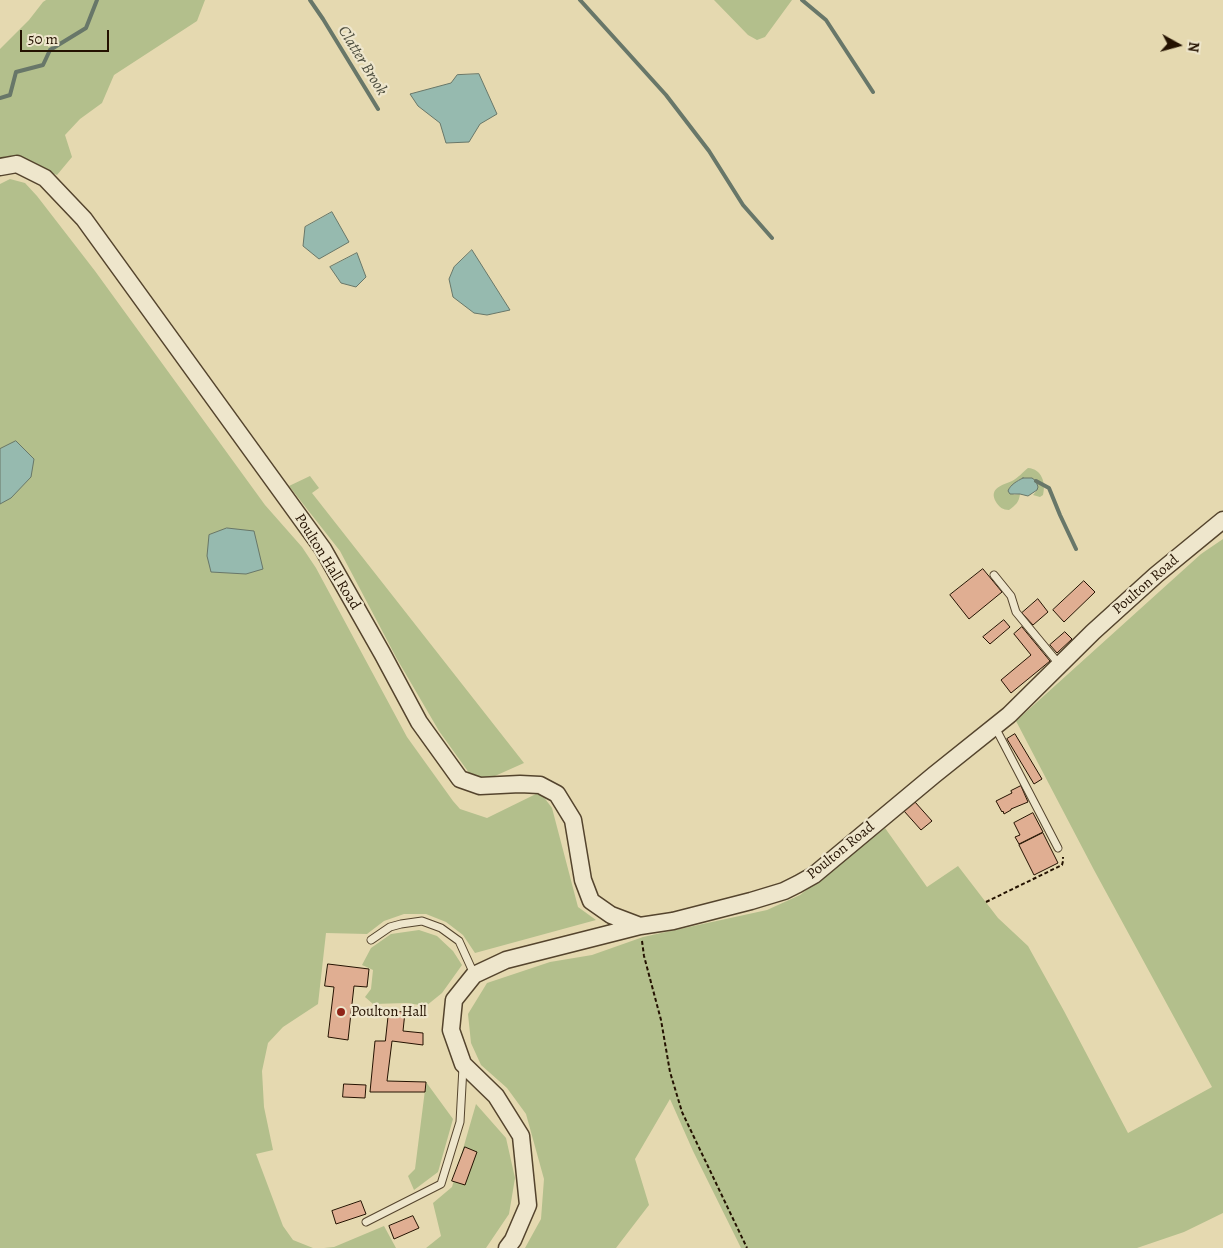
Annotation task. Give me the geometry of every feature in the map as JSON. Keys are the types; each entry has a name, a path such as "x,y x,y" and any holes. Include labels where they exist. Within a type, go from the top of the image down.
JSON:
{"street":[{"name":"Poulton Hall Road","path":"0,167 17,164 45,178 84,219 323,549 419,722 460,779 480,786 540,785 557,794 573,820 583,880 591,901 611,915 640,926"},
{"name":"Poulton Road","path":"507,1248 528,1205 521,1136 496,1096 463,1064 451,1030 454,1000 474,975 506,960 640,926 673,921 751,901 784,890 814,876 934,775 1009,716 1093,632 1156,575 1223,520"}],"lane":[{"path":"994,575 1011,596 1016,612 1060,665"},
{"path":"995,726 1058,848"},
{"path":"371,940 390,927 422,921 441,928 459,941 474,975"},
{"path":"366,1222 441,1184 460,1122 463,1064"}],"path":[{"path":"986,902 1062,865 1063,856 1058,848"},
{"path":"640,926 644,956 661,1020 670,1072 682,1112 747,1248"}],"green space":[{"path":"46,0 205,0 197,21 114,75 102,103 80,119 65,135 72,157 57,175 7,156 0,158 0,49"},
{"path":"714,0 792,0 765,37 757,40 748,35"},
{"path":"10,179 25,183 37,196 95,271 265,505 302,547 316,568 407,737 453,801 460,809 487,818 540,792 552,808 578,907 596,920 475,953 463,935 446,922 426,914 404,914 384,921 367,934 326,933 318,1004 283,1027 268,1043 262,1071 264,1107 273,1150 256,1154 283,1226 293,1240 313,1248 0,1248 0,184"},
{"path":"1028,468 1037,471 1042,477 1043,495 1040,497 1033,495 1037,490 1023,478 1009,488 1014,495 1020,494 1017,503 1009,510 1001,508 994,497 995,490 1014,480"},
{"path":"310,476 319,488 312,493 524,763 477,784 439,731 397,659 340,551 289,486"},
{"path":"1223,539 1223,1213 1184,1232 1137,1248 741,1248 693,1151 670,1099 635,1159 649,1205 616,1248 525,1248 541,1219 544,1179 526,1114 507,1088 481,1065 471,1043 468,1014 487,983 550,962 592,955 643,937 767,910 800,895 885,828 927,887 958,866 998,918 1028,946 1128,1133 1212,1087 1094,870 1016,721 1201,554"},
{"path":"419,930 437,936 453,951 462,965 442,993 426,1006 407,1003 373,1004 365,997 371,989 373,970 362,965 371,948 391,934"},
{"path":"426,1082 453,1119 438,1172 414,1190 408,1176 415,1169"},
{"path":"476,1104 506,1138 515,1178 509,1214 486,1248 426,1248 441,1236 433,1203 452,1187"},
{"path":"384,1226 396,1248 324,1248 334,1247"}],"water":[{"path":"479,74 497,114 480,124 469,142 446,143 440,123 418,106 410,94 451,83 457,75"},
{"path":"332,212 349,242 319,259 303,246 305,227"},
{"path":"472,250 510,310 487,315 474,313 453,297 449,279 454,267"},
{"path":"357,253 366,277 356,287 341,283 330,267"},
{"path":"16,441 34,459 31,477 11,498 0,504 0,449"},
{"path":"1023,478 1032,478 1036,481 1037,490 1028,496 1010,494 1008,491 1010,487"},
{"path":"227,528 254,531 263,569 246,574 211,572 207,556 209,535"}],"building":[{"path":"983,569 1002,592 969,619 950,595"},
{"path":"1084,581 1095,592 1064,622 1053,610"},
{"path":"1038,599 1048,612 1033,625 1022,613"},
{"path":"1004,620 1010,627 990,644 983,637"},
{"path":"1022,627 1050,661 1011,693 1001,680 1031,655 1014,634"},
{"path":"1065,632 1072,639 1057,653 1050,645"},
{"path":"1015,734 1042,779 1034,784 1007,739"},
{"path":"1021,786 1028,802 1004,814 996,801"},
{"path":"915,802 932,821 921,830 904,811"},
{"path":"1033,813 1043,832 1019,844 1015,837 1020,835 1014,823"},
{"path":"1043,833 1058,863 1034,875 1019,845"},
{"name":"Poulton Hall","path":"328,964 369,969 367,987 354,986 348,1040 328,1037 334,987 325,986"},
{"path":"389,1011 405,1012 403,1031 423,1033 423,1045 392,1041 387,1081 426,1082 425,1092 370,1092 375,1041 385,1041"},
{"path":"344,1084 366,1085 365,1098 343,1097"},
{"path":"465,1147 477,1152 465,1185 452,1181"},
{"path":"361,1201 366,1214 336,1224 332,1211"},
{"path":"413,1216 419,1228 394,1239 389,1226"}],"waterway":[{"name":"Clatter Brook","path":"0,98 10,95 16,72 43,65 50,50 86,28 97,0"},
{"name":"Clatter Brook","path":"310,0 378,109"},
{"path":"580,0 666,95 709,151 743,205 772,238"},
{"path":"802,0 826,20 873,92"},
{"path":"1036,481 1049,488 1076,549"}],"place":[{"name":"Poulton Hall","path":"341,1012"}]}
